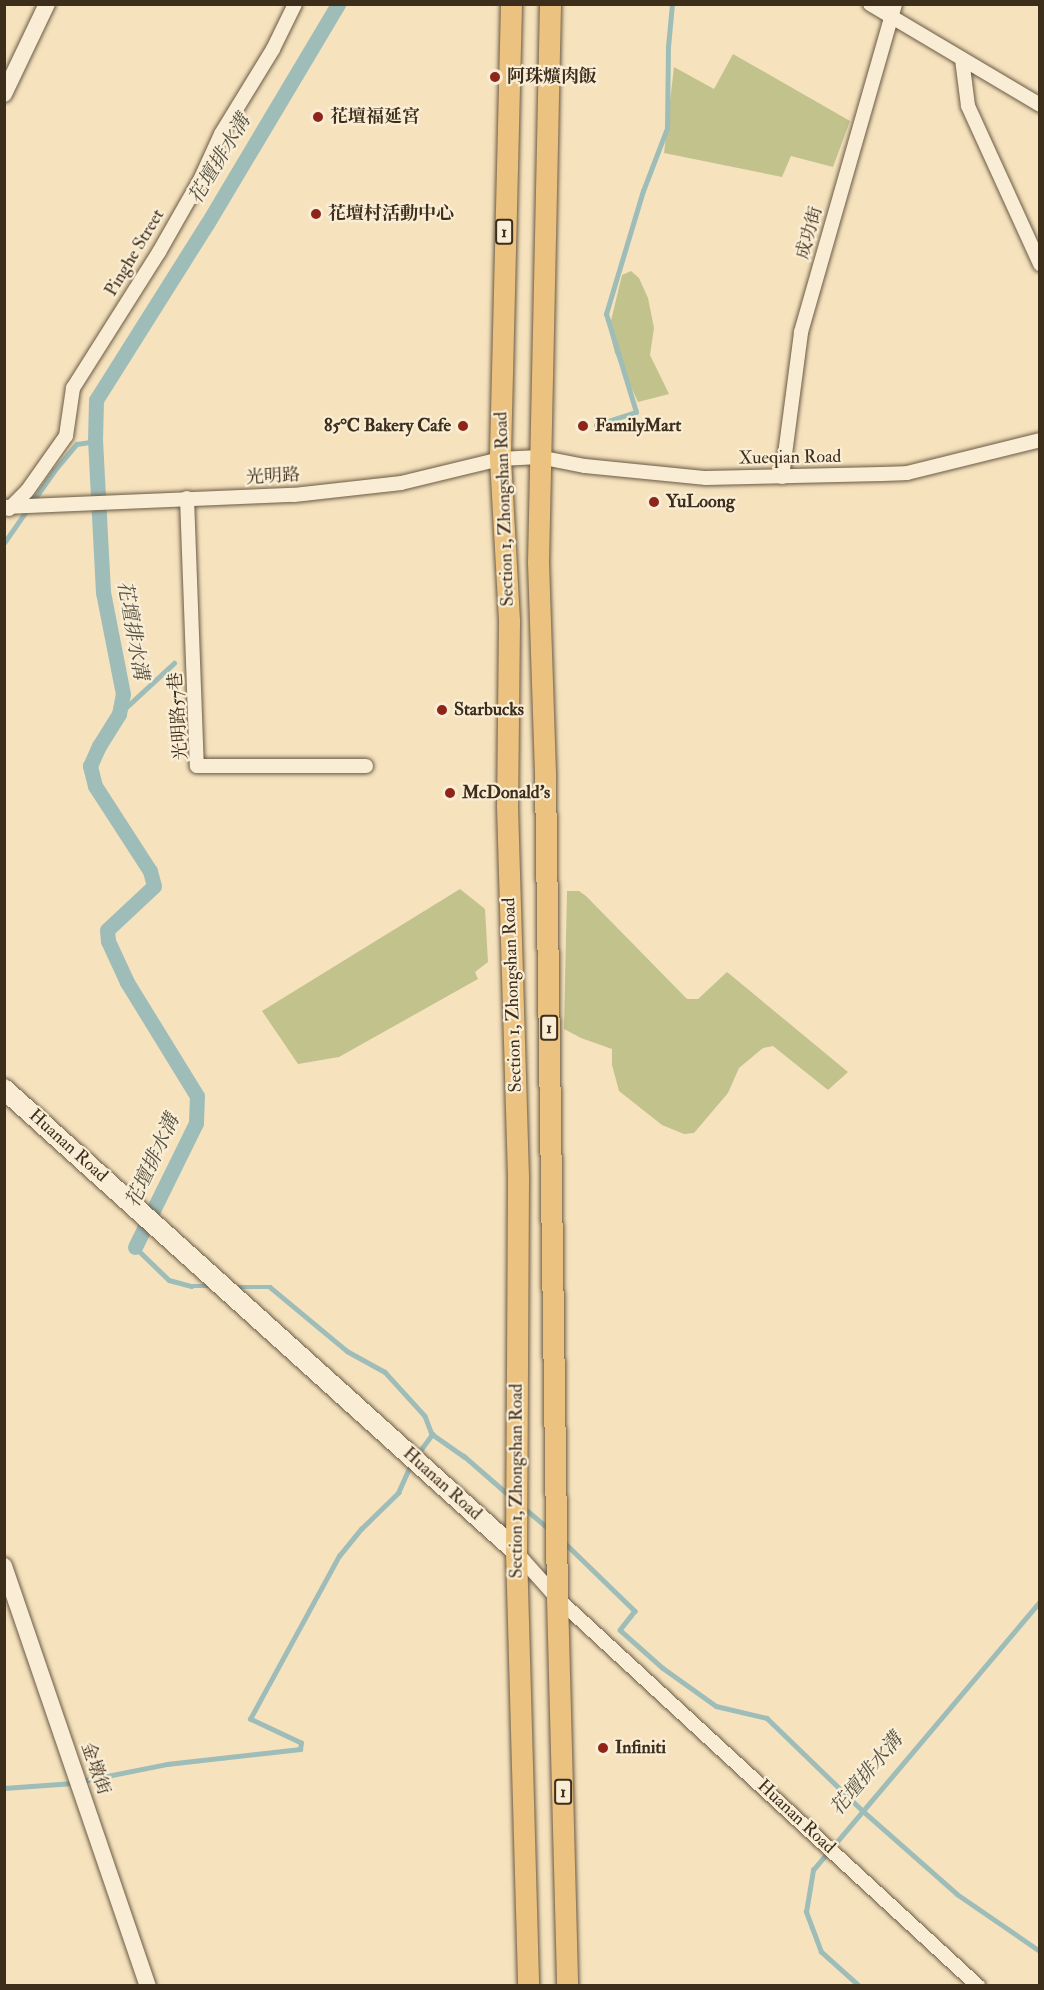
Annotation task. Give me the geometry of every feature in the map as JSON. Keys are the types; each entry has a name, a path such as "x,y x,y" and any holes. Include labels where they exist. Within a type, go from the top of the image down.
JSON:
{"main road":[{"name":"Section 1, Zhongshan Road","path":"511,4 500,459 509,622 507,806 518,1177 516,1551 528,1986"},
{"name":"Section 1, Zhongshan Road","path":"550,4 538,573 545,778 557,1598 567,1986"},
{"name":"Huanan Road","path":"4,1089 516,1551"}],"street":[{"path":"4,94 47,4"},
{"name":"Pinghe Street","path":"6,510 27,491 66,436 73,388 159,252 201,178 221,134 273,49 296,4"},
{"path":"870,4 893,10 962,59 1040,105"},
{"name":"成功街","path":"782,477 801,332 893,10"},
{"path":"962,59 968,106 1040,264"},
{"name":"Xueqian Road","path":"539,457 585,466 670,475 782,477 907,473 1040,440"},
{"name":"光明路","path":"6,510 187,498 294,495 401,483 500,459 539,457"},
{"name":"光明路57巷","path":"187,498 197,766 366,766"},
{"name":"Huanan Road","path":"516,1551 557,1598 978,1986"},
{"name":"金墩街","path":"4,1566 148,1986"}],"green space":[{"path":"733,54 850,121 833,167 791,156 782,177 664,153 674,67 714,89"},
{"path":"631,271 639,278 648,298 654,328 650,355 669,394 638,402 615,353 609,329 622,275"},
{"path":"460,889 485,909 488,962 475,972 478,979 339,1057 298,1064 262,1011"},
{"path":"567,891 579,891 586,896 687,999 698,999 727,972 848,1072 828,1090 773,1046 763,1048 739,1068 728,1093 694,1133 684,1134 662,1125 619,1091 612,1065 612,1049 564,1029"}],"waterway":[{"name":"花壇排水溝","path":"135,1247 196,1123 197,1096 127,982 108,941 107,930 154,886 150,871 95,786 90,766 99,746 119,714 123,694 103,592 95,441 96,400 207,224 338,4"},
{"path":"596,425 636,412 606,314 643,191 667,128 668,47 672,4"},
{"path":"4,543 54,471 77,444 95,441"},
{"path":"119,714 174,663"},
{"path":"135,1247 169,1280 191,1286 214,1286"},
{"path":"234,1287 270,1287 347,1351 385,1372 425,1416 432,1434 464,1456 510,1496"},
{"path":"417,1455 432,1434"},
{"path":"82,1781 167,1764 300,1749 301,1743 250,1719 339,1556 361,1529 398,1493 412,1462"},
{"path":"523,1507 549,1529"},
{"path":"564,1542 635,1611 620,1630 663,1668 716,1706 767,1718 863,1811 957,1894 1040,1951"},
{"name":"花壇排水溝","path":"859,1986 821,1952 806,1912 813,1870 1040,1601"},
{"path":"4,1788 73,1783"}],"place":[{"name":"阿珠爌肉飯","path":"495,77"},
{"name":"花壇福延宮","path":"318,117"},
{"name":"花壇村活動中心","path":"316,214"},
{"name":"85°C Bakery Cafe","path":"463,426"},
{"name":"FamilyMart","path":"583,426"},
{"name":"YuLoong","path":"654,502"},
{"name":"Starbucks","path":"442,710"},
{"name":"McDonald's","path":"450,793"},
{"name":"Infiniti","path":"603,1748"}]}
